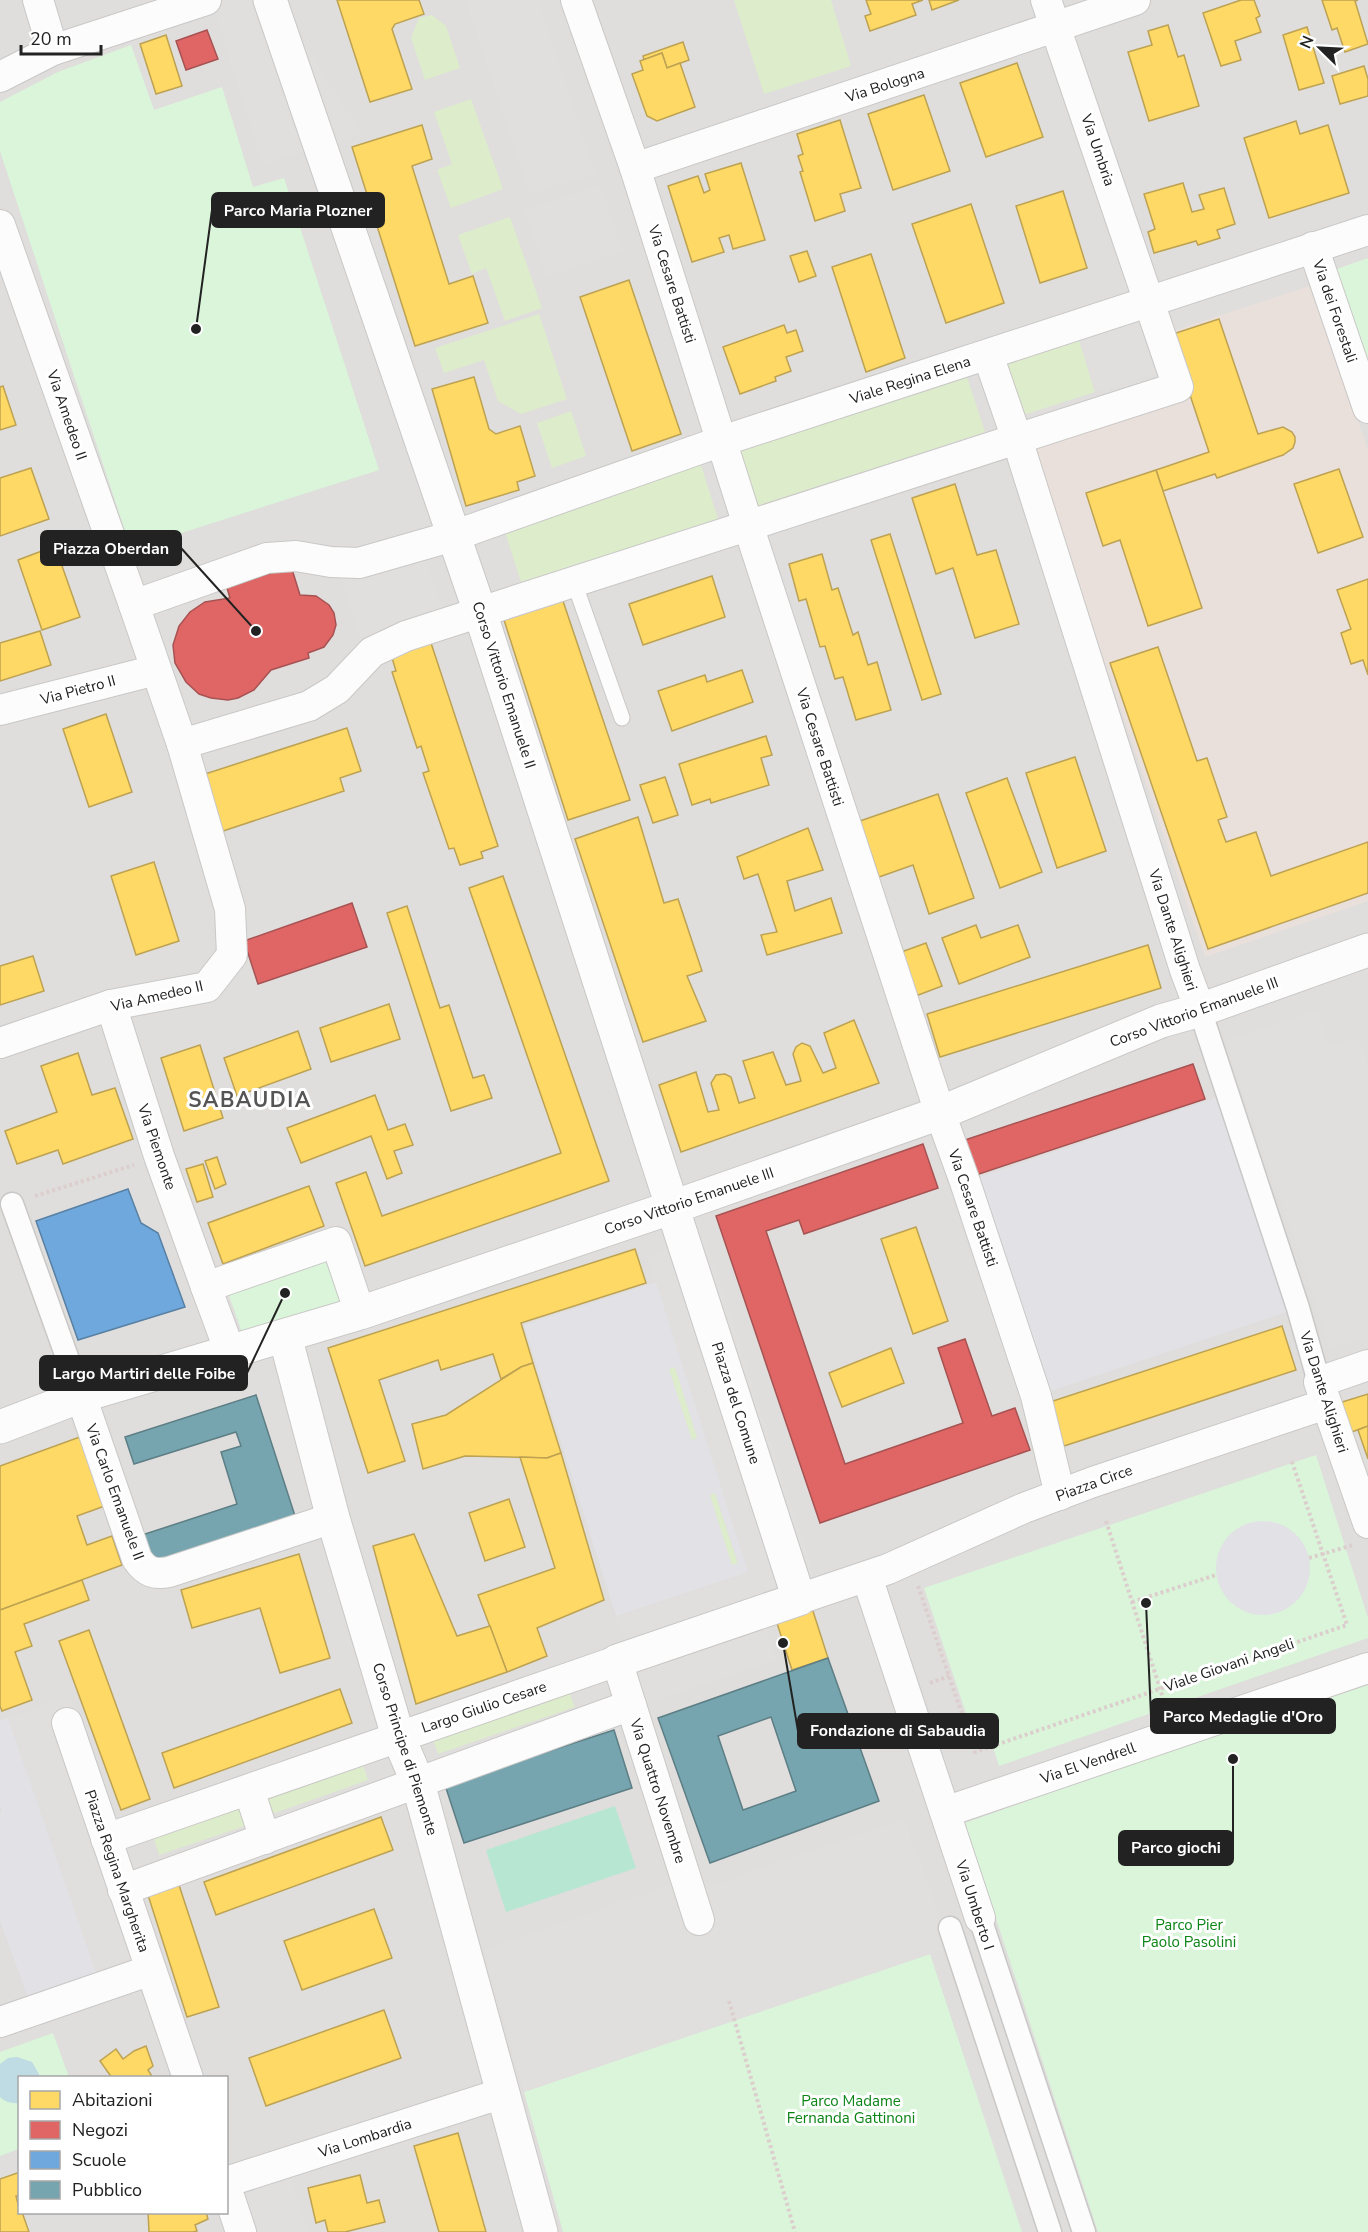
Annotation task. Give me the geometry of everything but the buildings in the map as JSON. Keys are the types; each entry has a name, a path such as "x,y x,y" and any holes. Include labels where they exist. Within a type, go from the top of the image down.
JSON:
{"street":[{"path":"38,0 53,50"},
{"path":"0,77 53,50 206,0"},
{"name":"Corso Vittorio Emanuele II","path":"270,0 480,612 673,1208"},
{"name":"Via Cesare Battisti","path":"576,0 635,168 748,525 940,1113 1036,1396 1060,1495"},
{"name":"Via Umbria","path":"1017,439 1178,387 1046,0"},
{"name":"Via Bologna","path":"635,168 1135,0"},
{"name":"Via Amedeo II","path":"0,225 182,744 230,909 232,955 207,987 111,1005 0,1043"},
{"name":"Viale Regina Elena","path":"134,605 267,558 296,556 331,562 359,563 453,536 722,441 1368,230"},
{"name":"Via dei Forestali","path":"1313,247 1368,408"},
{"name":"Via Dante Alighieri","path":"988,355 1017,439 1185,970 1298,1308 1361,1534"},
{"path":"182,744 309,706 337,689 365,659 381,647 405,636 1017,439"},
{"name":"Via Pietro II","path":"0,710 156,670"},
{"name":"Corso Vittorio Emanuele III","path":"0,1427 81,1396 360,1313 673,1208 940,1113 1161,1021 1200,1010 1368,950"},
{"name":"Via Piemonte","path":"111,1005 159,1156 231,1352"},
{"path":"12,1204 81,1396"},
{"name":"Piazza del Comune","path":"673,1208 799,1599"},
{"path":"206,1287 336,1242 360,1313"},
{"name":"Corso Principe di Piemonte","path":"285,1336 333,1518 398,1736 418,1783 541,2232"},
{"name":"Piazza Circe","path":"867,1577 1024,1508 1323,1393 1368,1365"},
{"name":"Via Carlo Emanuele II","path":"81,1396 137,1559 149,1572 159,1574 170,1572 333,1518"},
{"path":"617,1661 867,1577"},
{"name":"Via Umberto I","path":"867,1577 1084,2232"},
{"name":"Largo Giulio Cesare","path":"106,1839 617,1661"},
{"name":"Via Quattro Novembre","path":"617,1661 699,1920"},
{"name":"Via El Vendrell","path":"945,1812 1368,1668"},
{"path":"123,1890 632,1705"},
{"name":"Piazza Regina Margherita","path":"0,2022 150,1970 67,1724"},
{"path":"249,1790 265,1839"},
{"name":"Via Umberto I","path":"950,1928 1050,2232"},
{"path":"150,1970 187,2076"},
{"name":"Via Lombardia","path":"228,2183 503,2093"},
{"path":"228,2190 241,2232"}],"lane":[{"path":"574,582 622,718"}],"path":[{"path":"12,1204 159,1156"},
{"path":"1292,1459 1323,1554"},
{"path":"1106,1521 1168,1714"},
{"path":"1309,1558 1323,1554 1361,1534"},
{"name":"Viale Giovani Angeli","path":"917,1584 975,1752 1347,1625 1323,1554"},
{"path":"1132,1602 1216,1575"},
{"path":"729,2001 795,2232"}],"shaded area":[{"path":"0,0 1368,0 1368,2232 0,2232"},
{"path":"212,0 275,0 362,134 262,164"},
{"path":"466,0 538,0 595,173 530,194"},
{"path":"600,185 622,251 547,276 525,210"},
{"path":"1313,285 1368,451 1368,901 1205,957 1032,447 1192,395 1172,331"},
{"path":"1141,314 1159,372 1095,392 1078,336"},
{"path":"423,549 444,613 362,641 340,576"},
{"path":"1317,1011 1329,1047 1359,1038 1368,1066 1368,1337 1332,1348 1225,1041"},
{"path":"1227,1094 1298,1308 1036,1396 965,1182"},
{"path":"705,1237 821,1597 762,1616 777,1660 645,1704 616,1616 747,1572 647,1256"},
{"path":"656,1282 748,1572 616,1616 524,1325","holes":["675,1367 697,1438 692,1440 669,1369","715,1493 738,1563 732,1565 710,1495"]},
{"path":"1263,1521 1281,1525 1296,1535 1306,1550 1310,1568 1306,1586 1296,1601 1281,1611 1263,1615 1245,1611 1230,1601 1220,1586 1216,1568 1220,1550 1230,1535 1245,1525"},
{"path":"69,1696 166,1965 101,1987 8,1718"},
{"path":"8,1718 101,1987 33,2011 0,1921 0,1815 2,1811 0,1806 0,1721"},
{"path":"904,1819 951,1947 524,2092 484,1950 676,1883 682,1896"},
{"path":"287,2164 307,2232 247,2232 232,2181"}],"green space":[{"path":"734,0 831,0 851,66 764,94"},
{"path":"432,15 446,26 460,68 425,80 411,38 419,18"},
{"path":"131,45 154,110 222,87 253,187 284,178 379,470 131,549 0,151 0,102 58,72"},
{"path":"471,99 503,189 451,208 437,170 452,164 434,112"},
{"path":"510,217 542,308 505,321 486,268 472,274 458,235"},
{"path":"1368,258 1368,368 1334,270"},
{"path":"539,314 567,399 521,414 498,401 484,360 444,373 435,348"},
{"path":"1078,336 1095,392 1020,416 1002,360"},
{"path":"967,377 985,432 751,508 734,453"},
{"path":"571,411 586,456 552,468 537,423"},
{"path":"700,462 718,519 521,582 503,526"},
{"path":"325,1248 344,1302 244,1338 225,1284"},
{"path":"675,1367 698,1438 691,1440 668,1369"},
{"path":"1316,1455 1368,1618 1368,1638 999,1766 986,1726 972,1731 924,1588"},
{"path":"715,1493 738,1564 732,1566 709,1495"},
{"name":"Parco Pier Paolo Pasolini","path":"1368,1680 1368,2232 1098,2232 965,1823"},
{"path":"568,1689 575,1707 438,1754 432,1736"},
{"path":"362,1762 368,1780 269,1815 263,1797"},
{"path":"242,1806 248,1825 159,1855 153,1836"},
{"path":"615,1806 636,1868 506,1912 486,1850"},
{"name":"Parco Madame Fernanda Gattinoni","path":"930,1954 1022,2232 563,2232 524,2092"},
{"path":"53,2033 69,2076 18,2076 18,2149 0,2156 0,2052"}],"water":[{"path":"17,2057 32,2062 40,2076 18,2076 18,2103 6,2101 0,2097 0,2064 8,2058"}],"place":[{"name":"Parco Maria Plozner","path":"196,329"},
{"name":"Piazza Oberdan","path":"256,631"},
{"name":"Largo Martiri delle Foibe","path":"285,1293"},
{"name":"Parco Medaglie d'Oro","path":"1146,1603"},
{"name":"Fondazione di Sabaudia","path":"783,1643"},
{"name":"Parco giochi","path":"1233,1759"}],"district":[{"name":"SABAUDIA","path":"250,1100"}]}
